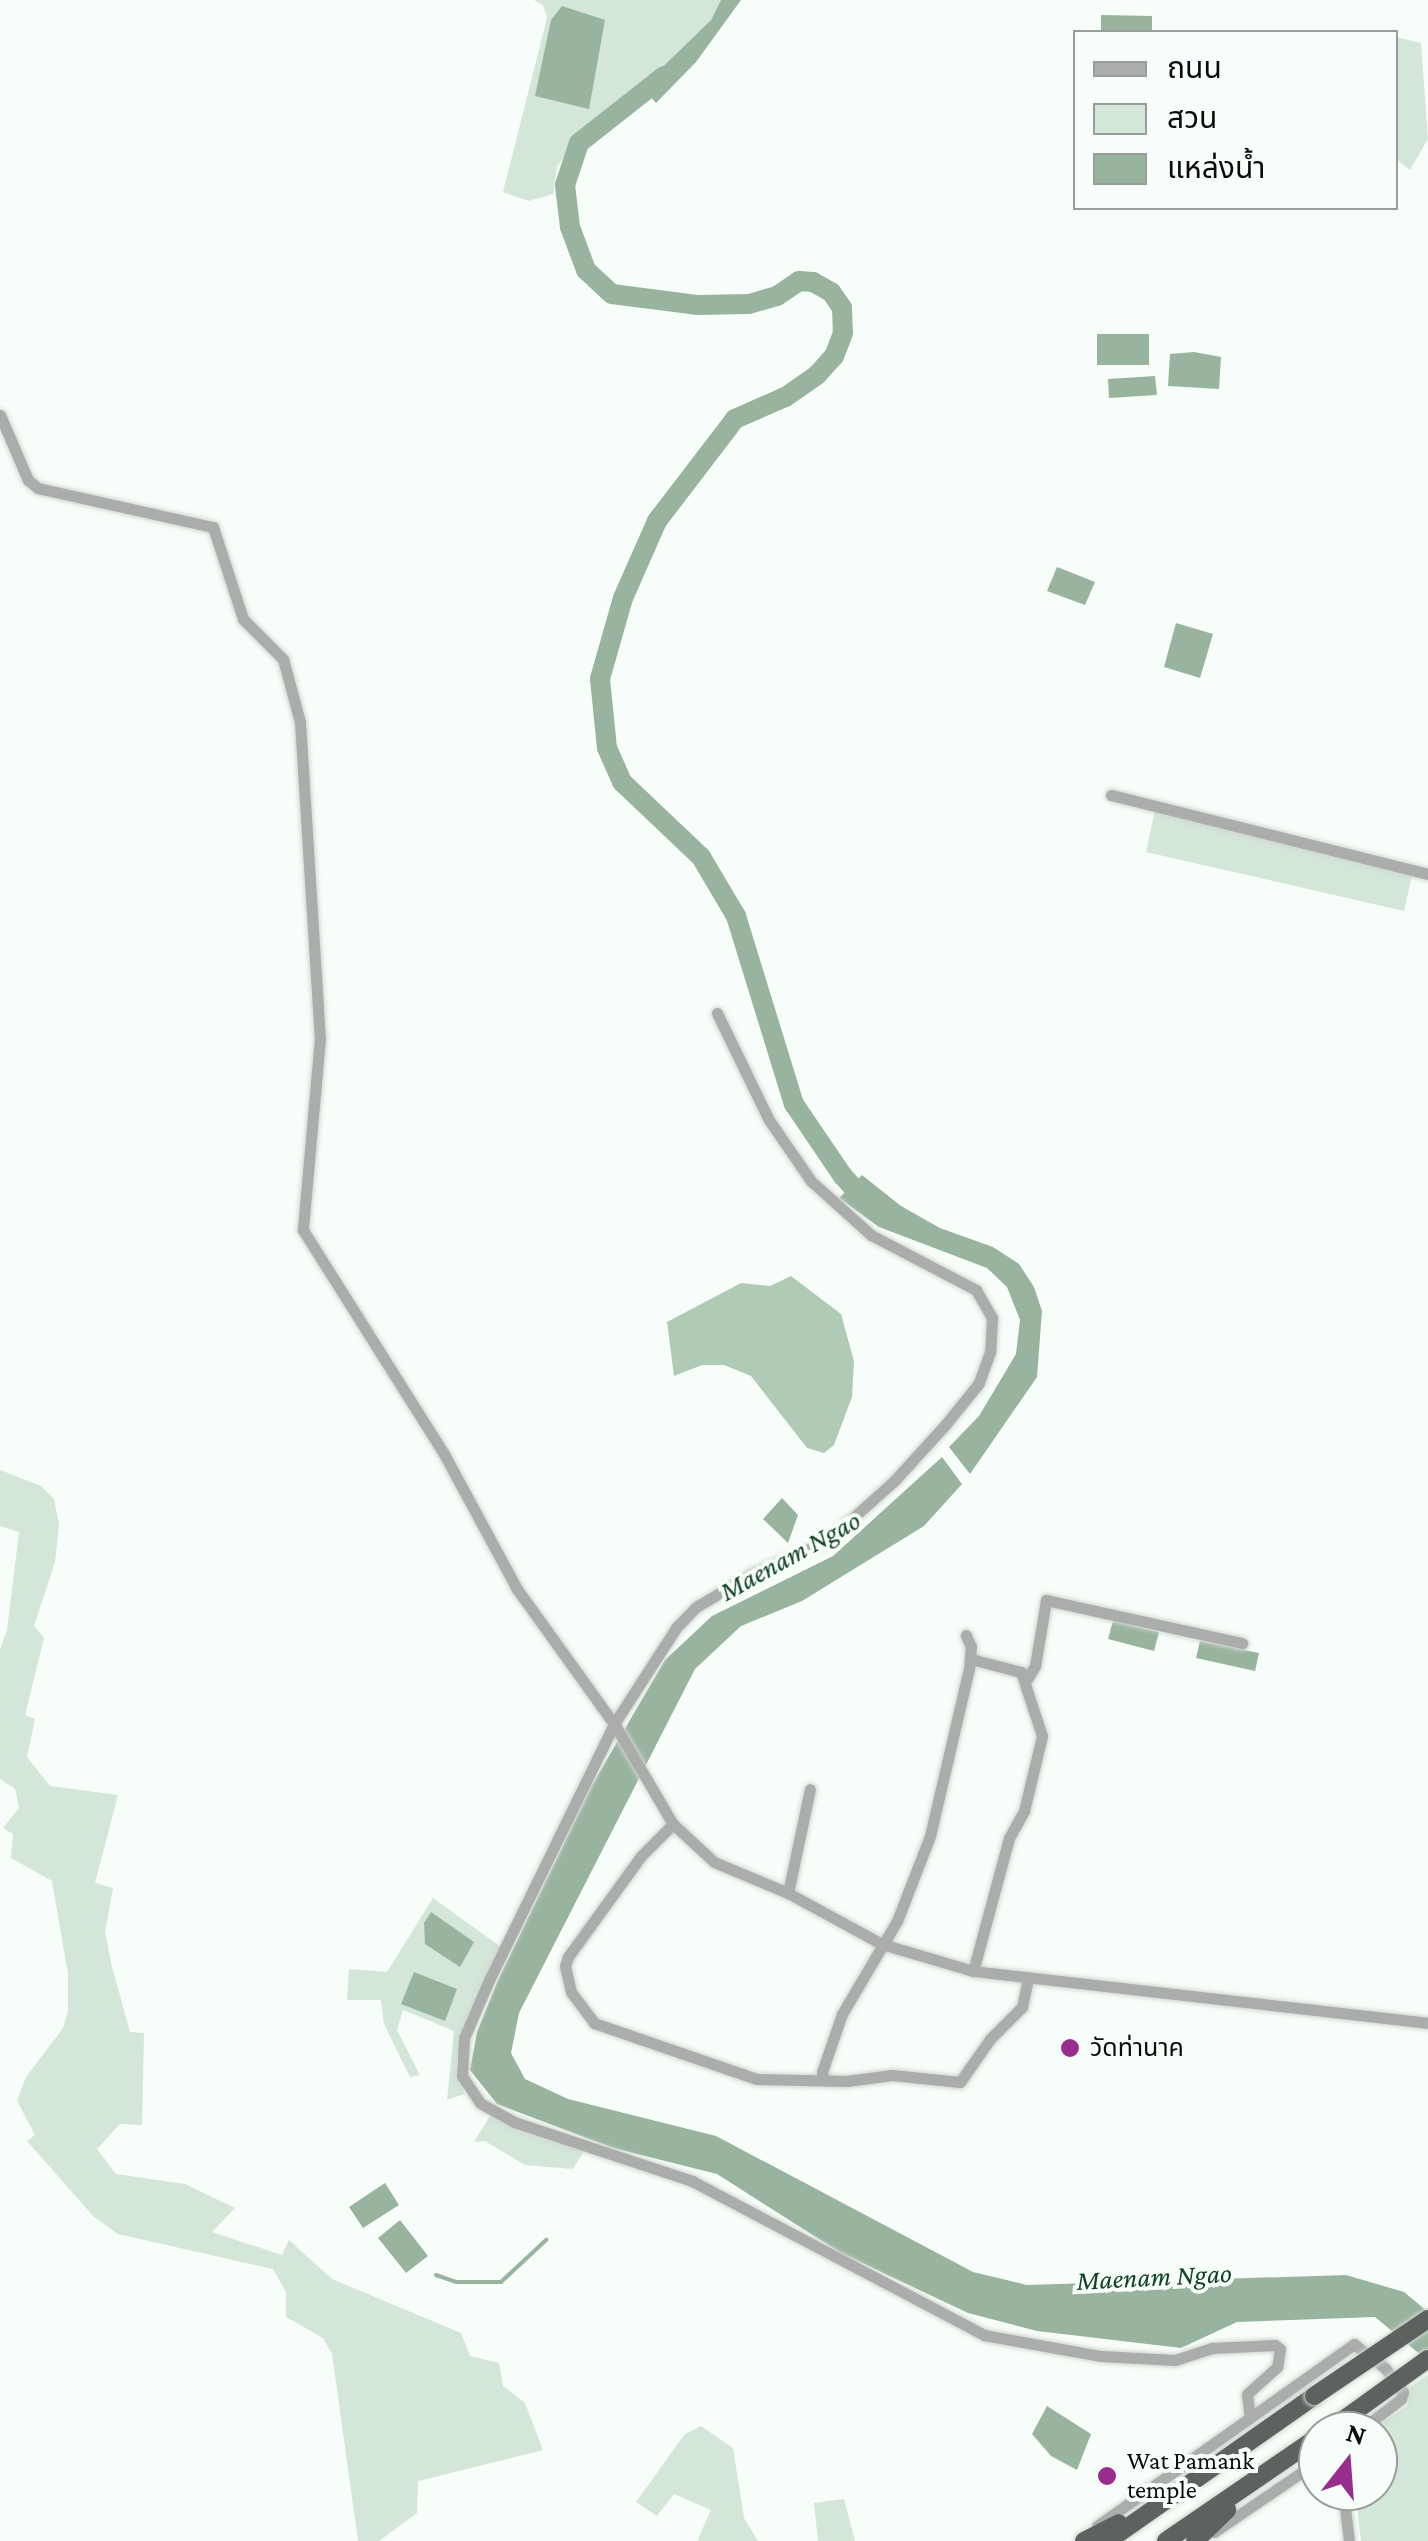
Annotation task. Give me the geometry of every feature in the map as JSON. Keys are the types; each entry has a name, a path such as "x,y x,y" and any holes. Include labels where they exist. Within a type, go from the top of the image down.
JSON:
{"highway":[{"path":"1108,2541 1428,2320"},
{"path":"1355,2411 1428,2359"},
{"path":"1166,2541 1298,2451"},
{"path":"1198,2541 1263,2475"},
{"path":"1080,2541 1184,2488"}],"street":[{"path":"0,415 28,480 38,488 213,527 243,619 283,658 300,722 320,1038 303,1230 444,1454 517,1590 615,1726 673,1824 714,1862 788,1893 882,1944 973,1972 1428,2023"},
{"path":"1111,795 1428,874"},
{"path":"717,1013 769,1120 811,1182 870,1235 976,1290 987,1304 994,1332 978,1384 894,1481 828,1540 752,1574 688,1614 615,1726 464,2038 460,2060 468,2090 514,2122 692,2181 733,2200 816,2250 984,2335 1101,2356 1175,2360 1212,2348 1275,2345 1280,2350 1278,2367 1247,2394 1250,2418"},
{"path":"1026,1681 1035,1666 1046,1600 1242,1643"},
{"path":"824,2079 822,2072 842,2014 898,1922 930,1836 949,1770 970,1660 966,1635"},
{"path":"970,1660 1013,1668 1026,1681 1042,1736 1024,1811 1010,1838 973,1972"},
{"path":"788,1893 810,1789"},
{"path":"673,1824 641,1856 568,1957 571,1992 580,2007 594,2022 614,2032 757,2080 892,2075 960,2082 990,2039 1022,2007 1028,1978"},
{"path":"1080,2541 1354,2344 1385,2368 1403,2392 1402,2399 1386,2411"},
{"path":"1198,2541 1298,2474"},
{"path":"1345,2511 1349,2541"}],"green space":[{"path":"534,0 721,0 711,20 642,87 577,139 557,167 553,194 529,201 503,192 547,18 543,5"},
{"path":"1398,37 1421,43 1428,139 1410,170 1398,161"},
{"path":"1155,810 1412,875 1404,911 1146,852"},
{"path":"0,1470 41,1486 54,1499 59,1524 55,1562 34,1626 44,1638 25,1715 35,1719 27,1757 50,1786 118,1795 95,1883 113,1888 105,1932 112,1967 130,2032 144,2033 142,2125 120,2124 97,2149 116,2174 185,2184 235,2208 212,2232 282,2255 289,2240 332,2279 461,2333 470,2356 499,2363 503,2386 525,2403 543,2450 418,2481 417,2513 379,2541 358,2541 332,2354 323,2338 286,2317 286,2292 273,2269 118,2234 93,2216 27,2141 35,2135 17,2101 26,2077 63,2028 68,2011 68,1974 52,1881 11,1858 13,1834 3,1828 19,1808 15,1789 0,1779 0,1649 7,1630 19,1532 0,1526"},
{"path":"433,1898 501,1947 462,2030 456,2067 464,2094 447,2100 454,2031 403,2010 397,2030 420,2075 410,2077 384,2024 381,2000 347,2000 349,1969 387,1972"},
{"path":"490,2116 584,2151 573,2169 525,2165 485,2141 474,2142"},
{"path":"1428,2375 1428,2541 1361,2541 1357,2511 1398,2511 1398,2412 1407,2406 1410,2387"},
{"path":"701,2426 733,2448 744,2518 758,2541 697,2541 711,2510 674,2494 657,2516 636,2502 684,2435"},
{"path":"844,2499 855,2541 818,2541 814,2503"}],"shaded area":[{"path":"791,1276 841,1314 854,1361 852,1397 834,1445 824,1453 807,1448 751,1376 724,1365 702,1365 674,1376 667,1322 741,1283 770,1286"}],"water":[{"path":"721,0 741,0 696,62 656,103 642,87 711,20"},
{"path":"562,6 605,20 589,109 535,96 551,20"},
{"path":"1101,15 1152,16 1152,30 1101,30"},
{"path":"1097,334 1149,334 1149,365 1097,365"},
{"path":"1194,352 1221,357 1219,389 1168,386 1170,354"},
{"path":"1155,376 1157,395 1109,398 1108,379"},
{"path":"1057,567 1095,582 1085,605 1047,591"},
{"path":"1176,623 1213,634 1200,678 1164,667"},
{"path":"862,1175 901,1206 940,1228 993,1247 1019,1264 1034,1287 1042,1311 1037,1377 970,1474 949,1447 979,1416 1016,1354 1020,1320 1007,1287 987,1268 879,1227 839,1198"},
{"path":"942,1457 962,1484 924,1526 802,1601 741,1626 695,1669 519,2013 511,2053 525,2079 568,2099 716,2136 973,2272 1027,2285 1346,2275 1404,2292 1428,2312 1428,2361 1375,2317 1237,2322 1181,2348 1037,2331 968,2313 841,2253 717,2174 613,2148 497,2104 470,2070 477,2032 498,1980 592,1785 665,1660 712,1616 833,1556"},
{"path":"782,1498 798,1515 788,1543 763,1519"},
{"path":"1113,1621 1159,1632 1154,1651 1108,1639"},
{"path":"1200,1641 1259,1653 1255,1671 1196,1658"},
{"path":"431,1912 474,1942 460,1967 425,1944 424,1923"},
{"path":"414,1972 457,1989 445,2021 401,2004"},
{"path":"385,2183 399,2205 363,2228 349,2207"},
{"path":"400,2220 428,2256 406,2273 378,2238"},
{"path":"1047,2406 1091,2434 1077,2470 1051,2456 1032,2434"}],"waterway":[{"name":"Maenam Ngao","path":"664,76 579,143 565,185 570,227 586,270 612,294 698,305 749,304 777,296 799,281 813,282 831,292 842,308 843,333 834,356 817,375 785,397 735,419 657,521 623,598 600,679 607,748 622,782 701,857 736,916 794,1104 842,1175 868,1204"},
{"path":"436,2275 456,2282 501,2282 546,2240"}],"place":[{"name":"วัดท่านาค","path":"1070,2048"},
{"name":"Wat Pamank temple","path":"1107,2476"}]}
